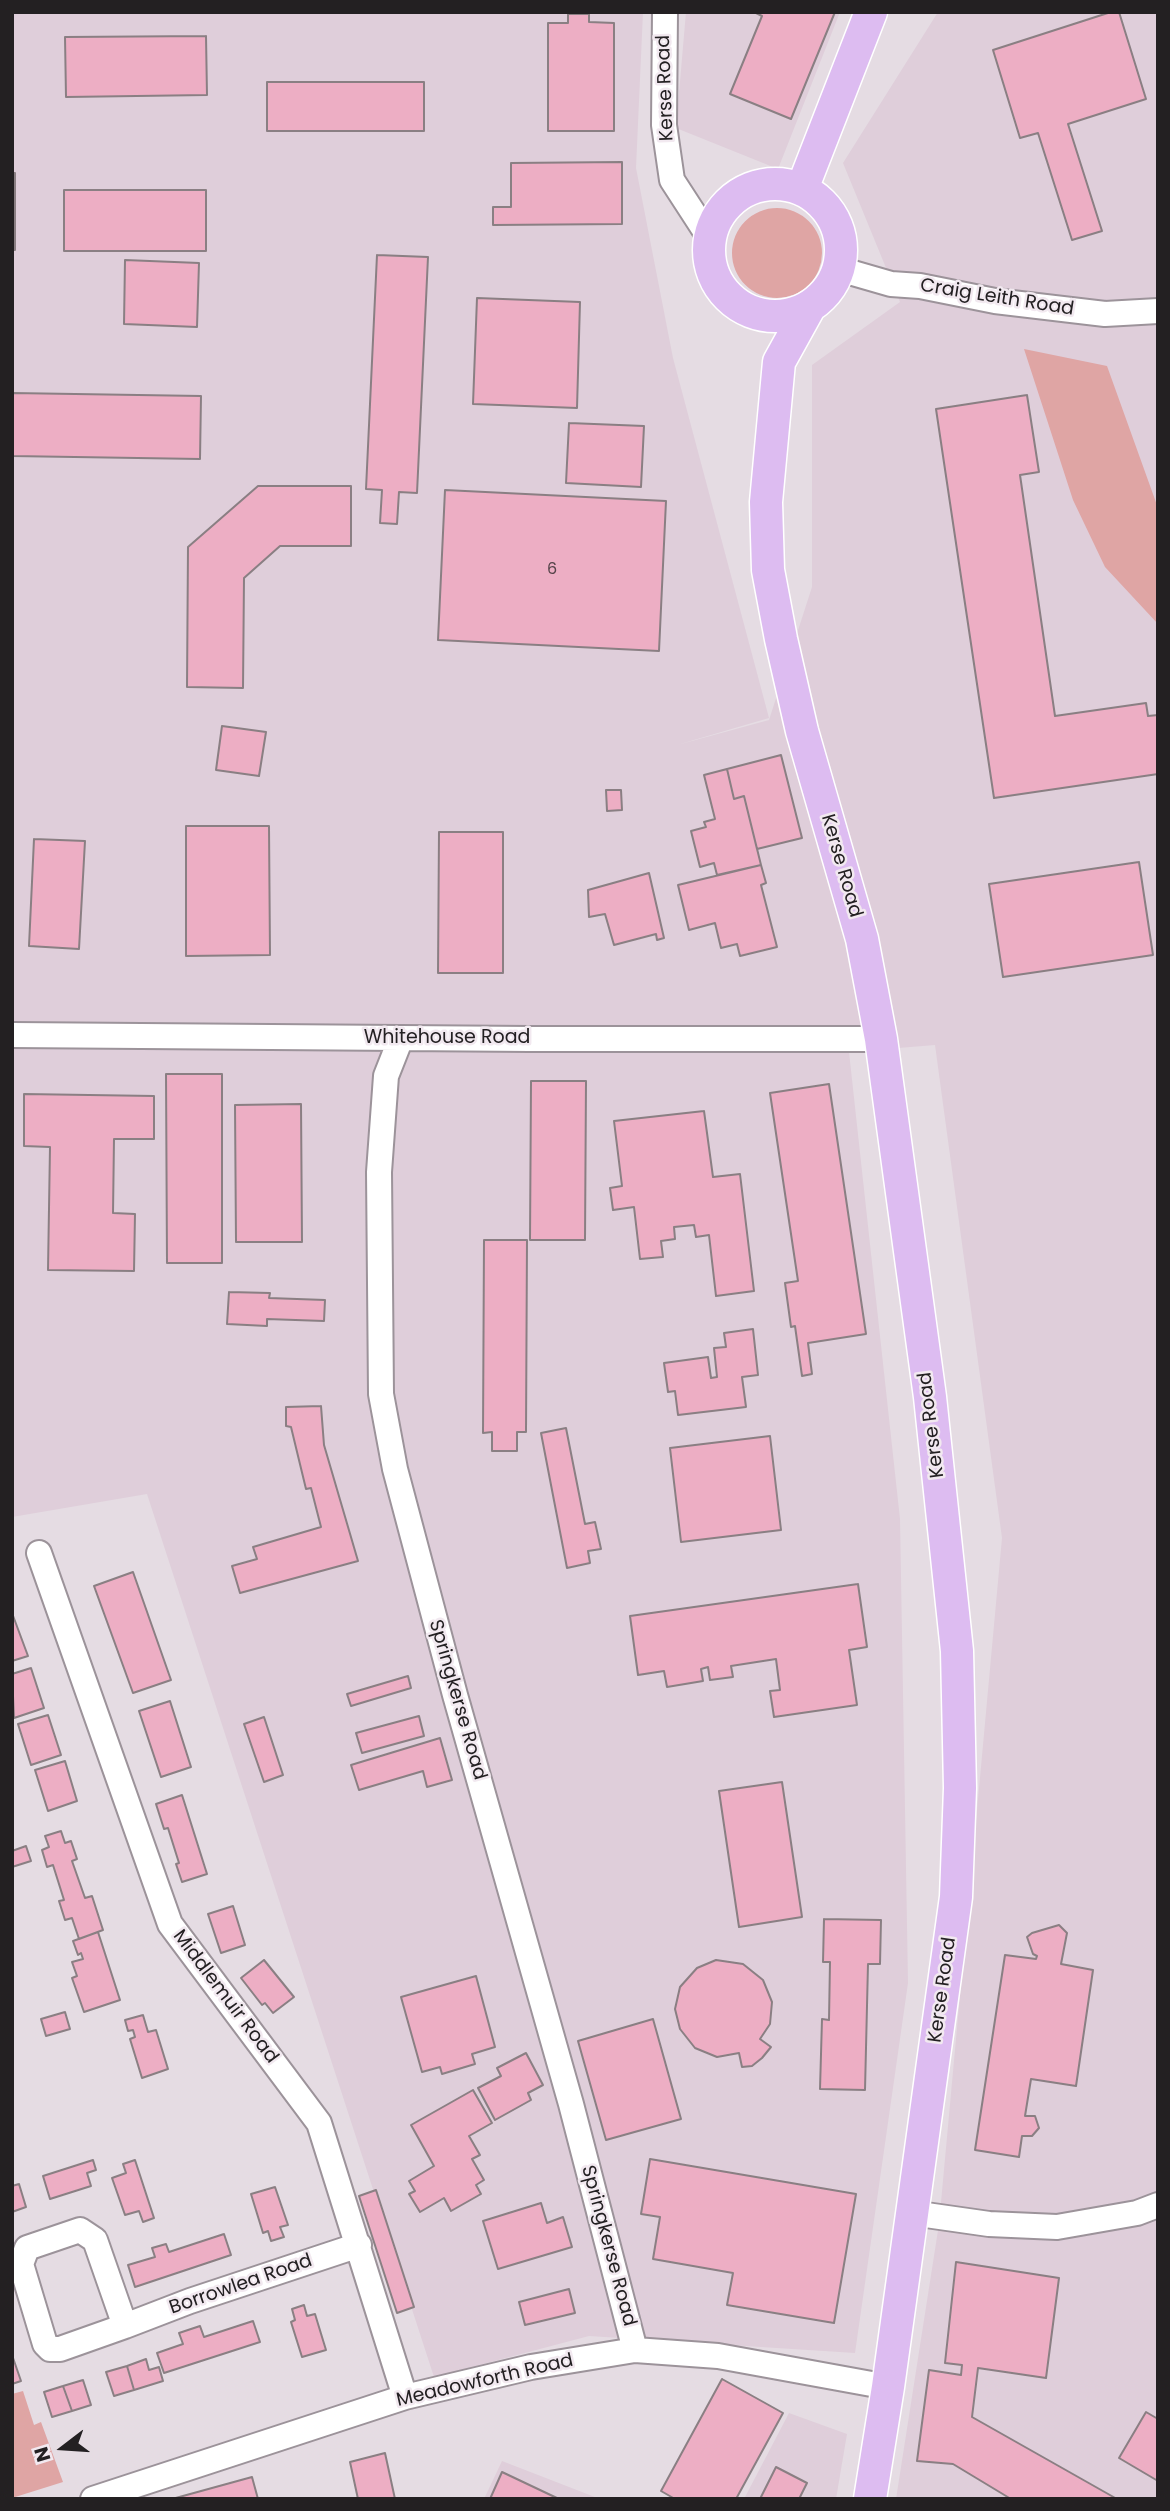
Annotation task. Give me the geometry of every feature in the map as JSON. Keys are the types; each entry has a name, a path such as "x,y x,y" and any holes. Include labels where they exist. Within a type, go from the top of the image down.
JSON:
{"main road":[{"path":"802,189 871,12"},
{"path":"763,184 783,184 802,189 818,199 831,214 842,250 839,269 823,296 810,306 794,314 776,317 758,315 742,308 725,295 714,278 709,257 709,237 716,218 728,202 744,191 763,184"},
{"name":"Kerse Road","path":"810,306 779,362 766,502 768,570 802,731 862,939 881,1039 930,1397 957,1651 960,1788 956,1896 870,2499"},
{"path":"742,308 779,362"}],"street":[{"name":"Kerse Road","path":"665,12 664,125 672,180 709,237"},
{"name":"Craig Leith Road","path":"839,269 891,284 920,286 995,301 1104,314 1158,311"},
{"name":"Whitehouse Road","path":"12,1035 881,1039"},
{"name":"Springkerse Road","path":"401,1038 386,1076 379,1172 381,1394 401,1494 567,2091 635,2350"},
{"name":"Middlemuir Road","path":"39,1553 170,1924 319,2123 405,2397"},
{"path":"912,2213 989,2224 1057,2227 1137,2213 1158,2205"},
{"name":"Borrowlea Road","path":"125,2326 95,2240 80,2230 27,2248 21,2264 45,2344 50,2349 60,2349 125,2326 190,2301 359,2245"},
{"name":"Meadowforth Road","path":"93,2499 405,2397 531,2367 635,2350 718,2356 888,2387"}],"shaded area":[{"path":"12,12 643,12 636,168 673,358 769,718 677,745 769,720 812,587 812,365 900,302 843,163 938,12 1158,12 1158,2499 896,2499 939,2224 1002,1538 935,1045 849,1052 900,1519 908,1983 855,2353 589,2336 434,2377 147,1494 12,1517"},
{"path":"686,12 840,12 778,169 676,128"},
{"path":"777,208 794,211 809,221 819,236 822,253 819,270 809,285 794,295 777,298 760,295 745,285 735,270 732,253 735,236 745,221 760,211"},
{"path":"1024,349 1107,366 1158,508 1158,624 1105,567 1073,500"},
{"path":"23,2391 34,2425 41,2422 63,2482 12,2498 12,2394"},
{"path":"789,2413 847,2434 836,2499 744,2499"},
{"path":"502,2461 600,2499 484,2499"}],"building":[{"path":"754,12 835,12 791,119 730,94 762,16"},
{"path":"1111,12 1119,12 1146,99 1068,124 1102,231 1072,240 1038,133 1020,138 993,50"},
{"path":"568,14 589,14 589,22 614,23 614,131 548,131 548,23 568,23"},
{"path":"206,36 207,95 66,97 65,37"},
{"path":"267,82 424,82 424,131 267,131"},
{"path":"622,162 622,224 493,225 493,207 511,207 511,163"},
{"path":"12,173 15,173 15,250 12,250"},
{"path":"64,190 206,190 206,251 64,251"},
{"path":"377,255 428,257 417,493 399,492 397,524 380,523 382,490 366,489"},
{"path":"125,260 199,263 197,327 124,324"},
{"path":"477,298 580,302 577,408 473,404"},
{"path":"12,393 201,396 200,459 12,456"},
{"path":"1027,395 1039,472 1020,475 1055,716 1146,703 1148,716 1158,715 1158,774 994,798 936,409"},
{"path":"569,423 644,426 641,487 566,483"},
{"path":"258,486 351,486 351,546 280,546 244,578 243,688 187,687 188,547"},
{"path":"445,490 666,501 659,651 438,640"},
{"path":"222,726 266,732 259,776 216,770"},
{"path":"781,755 802,838 757,849 744,796 734,799 727,769"},
{"path":"727,769 734,799 744,796 761,865 717,875 714,863 700,867 691,831 706,827 704,822 715,819 704,775"},
{"path":"606,790 621,790 622,810 607,811"},
{"path":"186,826 269,826 270,955 186,956"},
{"path":"439,832 503,832 503,973 438,973"},
{"path":"34,839 85,841 79,949 29,946"},
{"path":"1139,862 1153,955 1003,977 989,884"},
{"path":"761,865 766,883 761,885 777,947 740,956 737,944 721,948 715,923 689,930 678,885"},
{"path":"649,873 664,938 657,940 656,934 614,945 605,914 589,917 588,890"},
{"path":"166,1074 222,1074 222,1263 167,1263"},
{"path":"531,1081 586,1081 585,1240 530,1240"},
{"path":"829,1084 866,1334 808,1343 812,1374 802,1376 795,1326 791,1327 785,1283 798,1281 770,1093"},
{"path":"24,1094 154,1096 154,1139 114,1139 113,1213 135,1214 134,1271 48,1270 50,1147 24,1146"},
{"path":"301,1104 302,1242 236,1242 235,1105"},
{"path":"704,1111 713,1177 740,1174 754,1291 716,1296 709,1235 696,1237 694,1225 674,1227 675,1239 661,1241 663,1257 640,1259 634,1207 613,1210 610,1188 622,1186 614,1121"},
{"path":"484,1240 527,1240 526,1432 517,1432 517,1451 492,1451 492,1432 483,1433"},
{"path":"229,1292 270,1293 269,1298 325,1300 324,1321 267,1319 267,1326 227,1324"},
{"path":"753,1329 758,1375 742,1377 746,1407 678,1415 675,1391 668,1392 664,1363 708,1357 711,1378 717,1377 714,1348 726,1347 724,1333"},
{"path":"321,1406 324,1445 358,1561 240,1593 232,1566 257,1559 253,1547 321,1527 311,1488 306,1489 291,1427 286,1426 286,1407"},
{"path":"566,1428 585,1524 595,1522 601,1549 588,1551 590,1563 567,1568 541,1433"},
{"path":"770,1436 781,1530 681,1542 670,1448"},
{"path":"133,1572 171,1680 133,1693 94,1586"},
{"path":"858,1584 867,1647 849,1650 857,1705 774,1717 770,1691 780,1690 776,1659 731,1666 733,1677 710,1680 708,1667 701,1669 703,1681 667,1687 664,1671 638,1675 630,1616"},
{"path":"12,1613 28,1656 12,1661"},
{"path":"31,1668 44,1708 14,1718 12,1674"},
{"path":"408,1676 411,1688 351,1706 347,1694"},
{"path":"170,1701 191,1767 161,1777 139,1711"},
{"path":"48,1715 61,1755 31,1765 18,1724"},
{"path":"419,1716 424,1736 362,1753 356,1733"},
{"path":"264,1717 283,1775 264,1782 244,1724"},
{"path":"440,1738 452,1780 427,1787 423,1771 359,1790 351,1765"},
{"path":"65,1761 77,1801 48,1811 35,1770"},
{"path":"782,1782 802,1917 739,1927 719,1791"},
{"path":"182,1795 207,1874 182,1882 168,1828 164,1829 156,1804"},
{"path":"61,1831 65,1843 71,1841 77,1859 72,1861 85,1898 92,1896 103,1930 79,1939 72,1918 65,1920 59,1901 64,1900 53,1865 47,1867 42,1850 49,1847 45,1836"},
{"path":"26,1846 31,1861 12,1867 12,1851"},
{"path":"233,1906 245,1945 221,1953 208,1914"},
{"path":"824,1919 881,1920 880,1964 868,1964 865,2090 820,2089 822,2019 829,2020 830,1962 823,1962"},
{"path":"1059,1925 1067,1933 1061,1964 1093,1970 1076,2086 1031,2079 1025,2116 1035,2116 1039,2128 1032,2136 1022,2136 1019,2157 975,2150 1005,1955 1036,1959 1027,1937"},
{"path":"98,1932 120,2000 84,2012 72,1978 77,1976 72,1962 83,1959 81,1953 78,1955 73,1941"},
{"path":"264,1960 294,1997 273,2013 265,2003 262,2005 241,1978"},
{"path":"716,1960 743,1964 763,1980 772,2002 770,2024 760,2039 771,2047 752,2066 742,2067 739,2053 717,2057 695,2048 680,2029 675,2009 680,1987 697,1968"},
{"path":"476,1976 495,2047 472,2054 475,2064 442,2074 440,2067 422,2072 401,1997"},
{"path":"65,2012 70,2029 46,2036 41,2019"},
{"path":"143,2015 148,2032 156,2030 168,2069 142,2078 130,2039 135,2037 133,2030 128,2031 125,2020"},
{"path":"653,2019 681,2119 606,2140 578,2041"},
{"path":"526,2053 543,2085 528,2093 531,2100 495,2120 478,2088 501,2076 497,2068"},
{"path":"473,2090 492,2123 469,2136 480,2155 472,2159 484,2180 476,2185 481,2194 451,2211 444,2198 420,2212 409,2194 415,2191 409,2181 434,2166 411,2125"},
{"path":"650,2159 856,2194 834,2323 727,2305 733,2273 653,2259 660,2217 641,2214"},
{"path":"93,2160 96,2170 87,2173 91,2186 50,2199 43,2176"},
{"path":"135,2160 154,2218 143,2222 139,2211 125,2215 112,2178 126,2173 123,2164"},
{"path":"19,2184 26,2207 12,2212 12,2186"},
{"path":"275,2187 288,2225 280,2227 284,2237 271,2241 268,2231 263,2233 251,2194"},
{"path":"376,2190 414,2307 397,2313 359,2196"},
{"path":"541,2203 547,2223 563,2217 572,2247 498,2269 483,2221"},
{"path":"224,2234 231,2255 135,2287 128,2265 155,2257 152,2248 166,2244 169,2252"},
{"path":"956,2262 1059,2278 1046,2378 978,2368 972,2417 1117,2499 1011,2499 953,2464 917,2461 929,2370 961,2375 962,2365 945,2363"},
{"path":"569,2289 575,2313 525,2325 519,2302"},
{"path":"304,2305 307,2316 315,2314 326,2350 302,2357 291,2322 295,2320 292,2309"},
{"path":"253,2321 260,2342 164,2373 157,2353 183,2344 179,2333 200,2326 204,2337"},
{"path":"12,2355 21,2381 12,2384"},
{"path":"146,2359 149,2370 159,2367 163,2381 134,2390 127,2366"},
{"path":"127,2366 134,2390 114,2396 106,2372"},
{"path":"722,2379 783,2413 736,2499 675,2499 661,2491"},
{"path":"83,2380 91,2405 72,2411 63,2386"},
{"path":"63,2386 72,2411 52,2417 44,2392"},
{"path":"1146,2412 1158,2419 1158,2481 1119,2458"},
{"path":"385,2453 395,2499 358,2499 350,2462"},
{"path":"776,2467 807,2483 799,2499 760,2499"},
{"path":"502,2472 559,2499 490,2499"},
{"path":"252,2477 258,2499 172,2499"}]}
